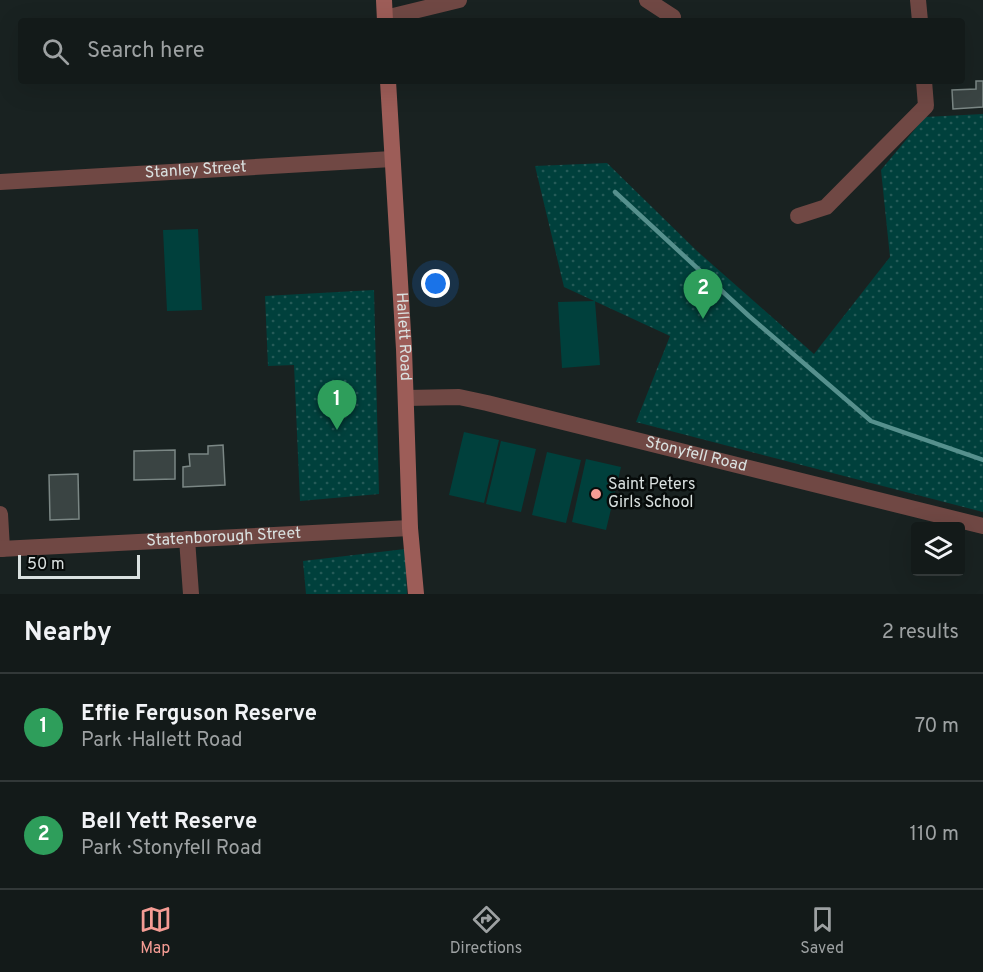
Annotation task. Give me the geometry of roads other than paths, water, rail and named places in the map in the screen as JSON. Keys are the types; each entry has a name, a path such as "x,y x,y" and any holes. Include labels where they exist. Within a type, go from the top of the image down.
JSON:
{"main road":[{"path":"384,0 385,18"},
{"name":"Hallett Road","path":"388,84 406,398 410,528 416,594"}],"street":[{"path":"389,18 459,0"},
{"path":"647,0 673,17"},
{"path":"918,0 920,18"},
{"path":"798,216 826,207 926,106 924,84"},
{"name":"Stanley Street","path":"0,182 392,159"},
{"name":"Stonyfell Road","path":"406,398 459,397 487,403 983,526"},
{"path":"0,514 1,549"},
{"name":"Statenborough Street","path":"1,549 410,528"},
{"path":"187,539 191,594"}],"waterway":[{"path":"615,192 749,316 871,421 983,460"}],"place":[{"name":"Bell Yett Reserve","path":"703,319"},
{"name":"Effie Ferguson Reserve","path":"337,430"},
{"name":"Saint Peters Girls School","path":"596,494"}]}
